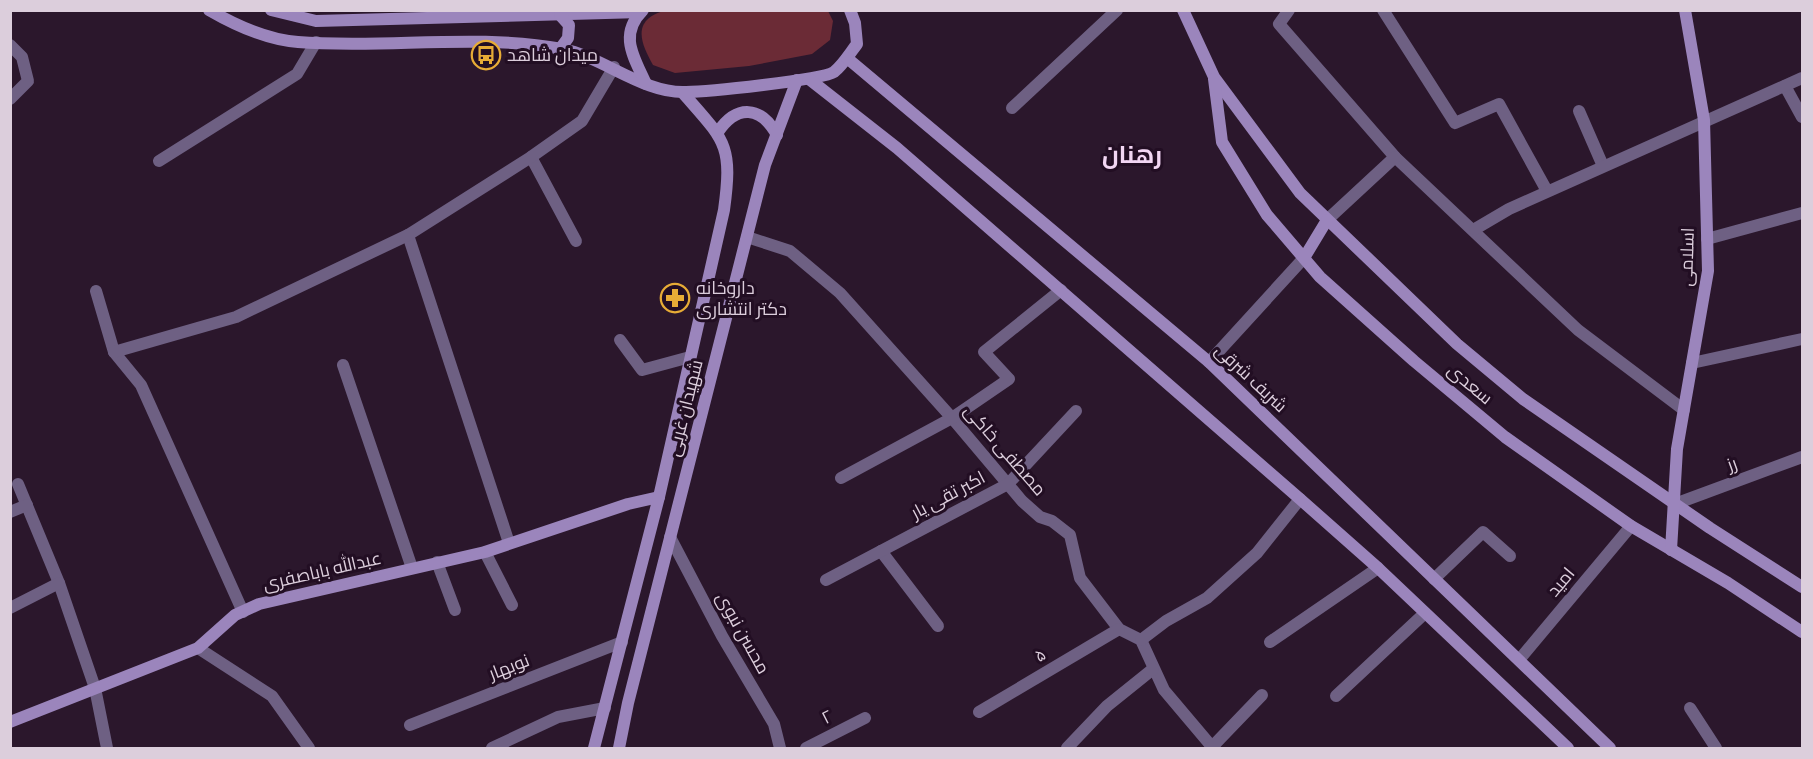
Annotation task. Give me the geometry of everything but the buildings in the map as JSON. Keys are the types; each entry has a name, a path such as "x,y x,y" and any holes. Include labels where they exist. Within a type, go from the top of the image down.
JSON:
{"main road":[{"path":"209,10 237,26 296,42 501,42 560,49 614,67 646,84 683,93 803,80 833,73 856,44 855,23 850,10"},
{"path":"271,10 316,21 642,11"},
{"name":"سعدی","path":"1183,10 1214,77 1300,193 1457,344 1523,399 1675,504 1803,587"},
{"name":"اسلامی","path":"1671,549 1677,449 1708,271 1704,120 1685,10"},
{"path":"642,11 634,22 628,44 646,84"},
{"path":"560,49 568,38 569,26 561,15"},
{"name":"شریف شرقی","path":"847,58 1209,362 1610,748"},
{"name":"سعدی","path":"1214,77 1222,141 1267,215 1320,277 1397,346 1505,437 1631,526 1803,632"},
{"path":"803,80 897,148 1061,290 1378,568 1568,748"},
{"name":"شهیدان غربی","path":"619,748 765,165 803,80"},
{"name":"شهیدان غربی","path":"594,748 659,497 724,210 729,172 723,139 683,93"},
{"path":"718,132 727,119 741,112 748,112 756,113 770,121 777,135"},
{"path":"1304,258 1327,220"},
{"name":"عبدالله باباصفری","path":"10,722 198,648 243,612 259,604 485,552 628,504 659,497"}],"street":[{"path":"1012,108 1117,10"},
{"path":"1289,10 1279,24 1395,157 1475,229 1578,330 1684,410"},
{"path":"1383,10 1455,123 1499,104 1548,192"},
{"path":"159,161 297,74 316,42"},
{"path":"10,45 22,57 28,81 10,99"},
{"path":"114,352 236,317 408,235 531,158 582,121 614,67"},
{"path":"1475,229 1509,209 1704,120 1803,78"},
{"path":"1785,86 1803,117"},
{"path":"1579,111 1603,166"},
{"path":"1327,220 1395,157"},
{"path":"531,158 576,242"},
{"path":"1707,239 1803,213"},
{"path":"408,235 508,543"},
{"name":"مصطفی خاکی","path":"747,237 790,251 840,293 1008,484 1040,517 1052,520 1070,535 1080,578 1119,629 1141,640"},
{"path":"1209,362 1304,258"},
{"path":"841,478 952,418 1009,379 984,352 1061,290"},
{"path":"96,291 114,352 141,385 243,612"},
{"path":"1692,363 1803,339"},
{"path":"620,340 642,370 690,357"},
{"path":"342,365 412,568"},
{"name":"اکبر تقی یار","path":"826,580 1008,484 1076,411"},
{"name":"رز","path":"1675,504 1803,457"},
{"path":"18,484 59,584 95,688 107,748"},
{"path":"1262,695 1212,748 1164,690 1141,640 1166,621 1208,598 1257,553 1300,499"},
{"path":"10,512 27,505"},
{"name":"امید","path":"1519,660 1631,526"},
{"path":"1434,579 1483,532 1510,556"},
{"name":"محسن نبوی","path":"670,537 722,636 774,724 780,748"},
{"path":"881,551 938,626"},
{"path":"485,552 512,605"},
{"path":"436,562 454,610"},
{"path":"1270,642 1378,568"},
{"path":"10,608 59,584"},
{"path":"1336,696 1425,613"},
{"name":"۵","path":"979,712 1119,629"},
{"name":"نوبهار","path":"410,725 622,642"},
{"path":"198,648 272,696 309,748"},
{"path":"1067,748 1107,706 1153,669"},
{"path":"492,748 558,717 605,708"},
{"path":"1690,708 1716,748"},
{"name":"۲","path":"806,748 865,718"}],"shaded area":[{"path":"667,10 828,11 833,21 830,40 812,54 749,66 675,73 653,65 642,40 643,25 648,19"}],"place":[{"name":"میدان شاهد","path":"486,55"},
{"name":"داروخانه دکتر انتشاری","path":"675,298"}],"district":[{"name":"رهنان","path":"1132,155"}]}
